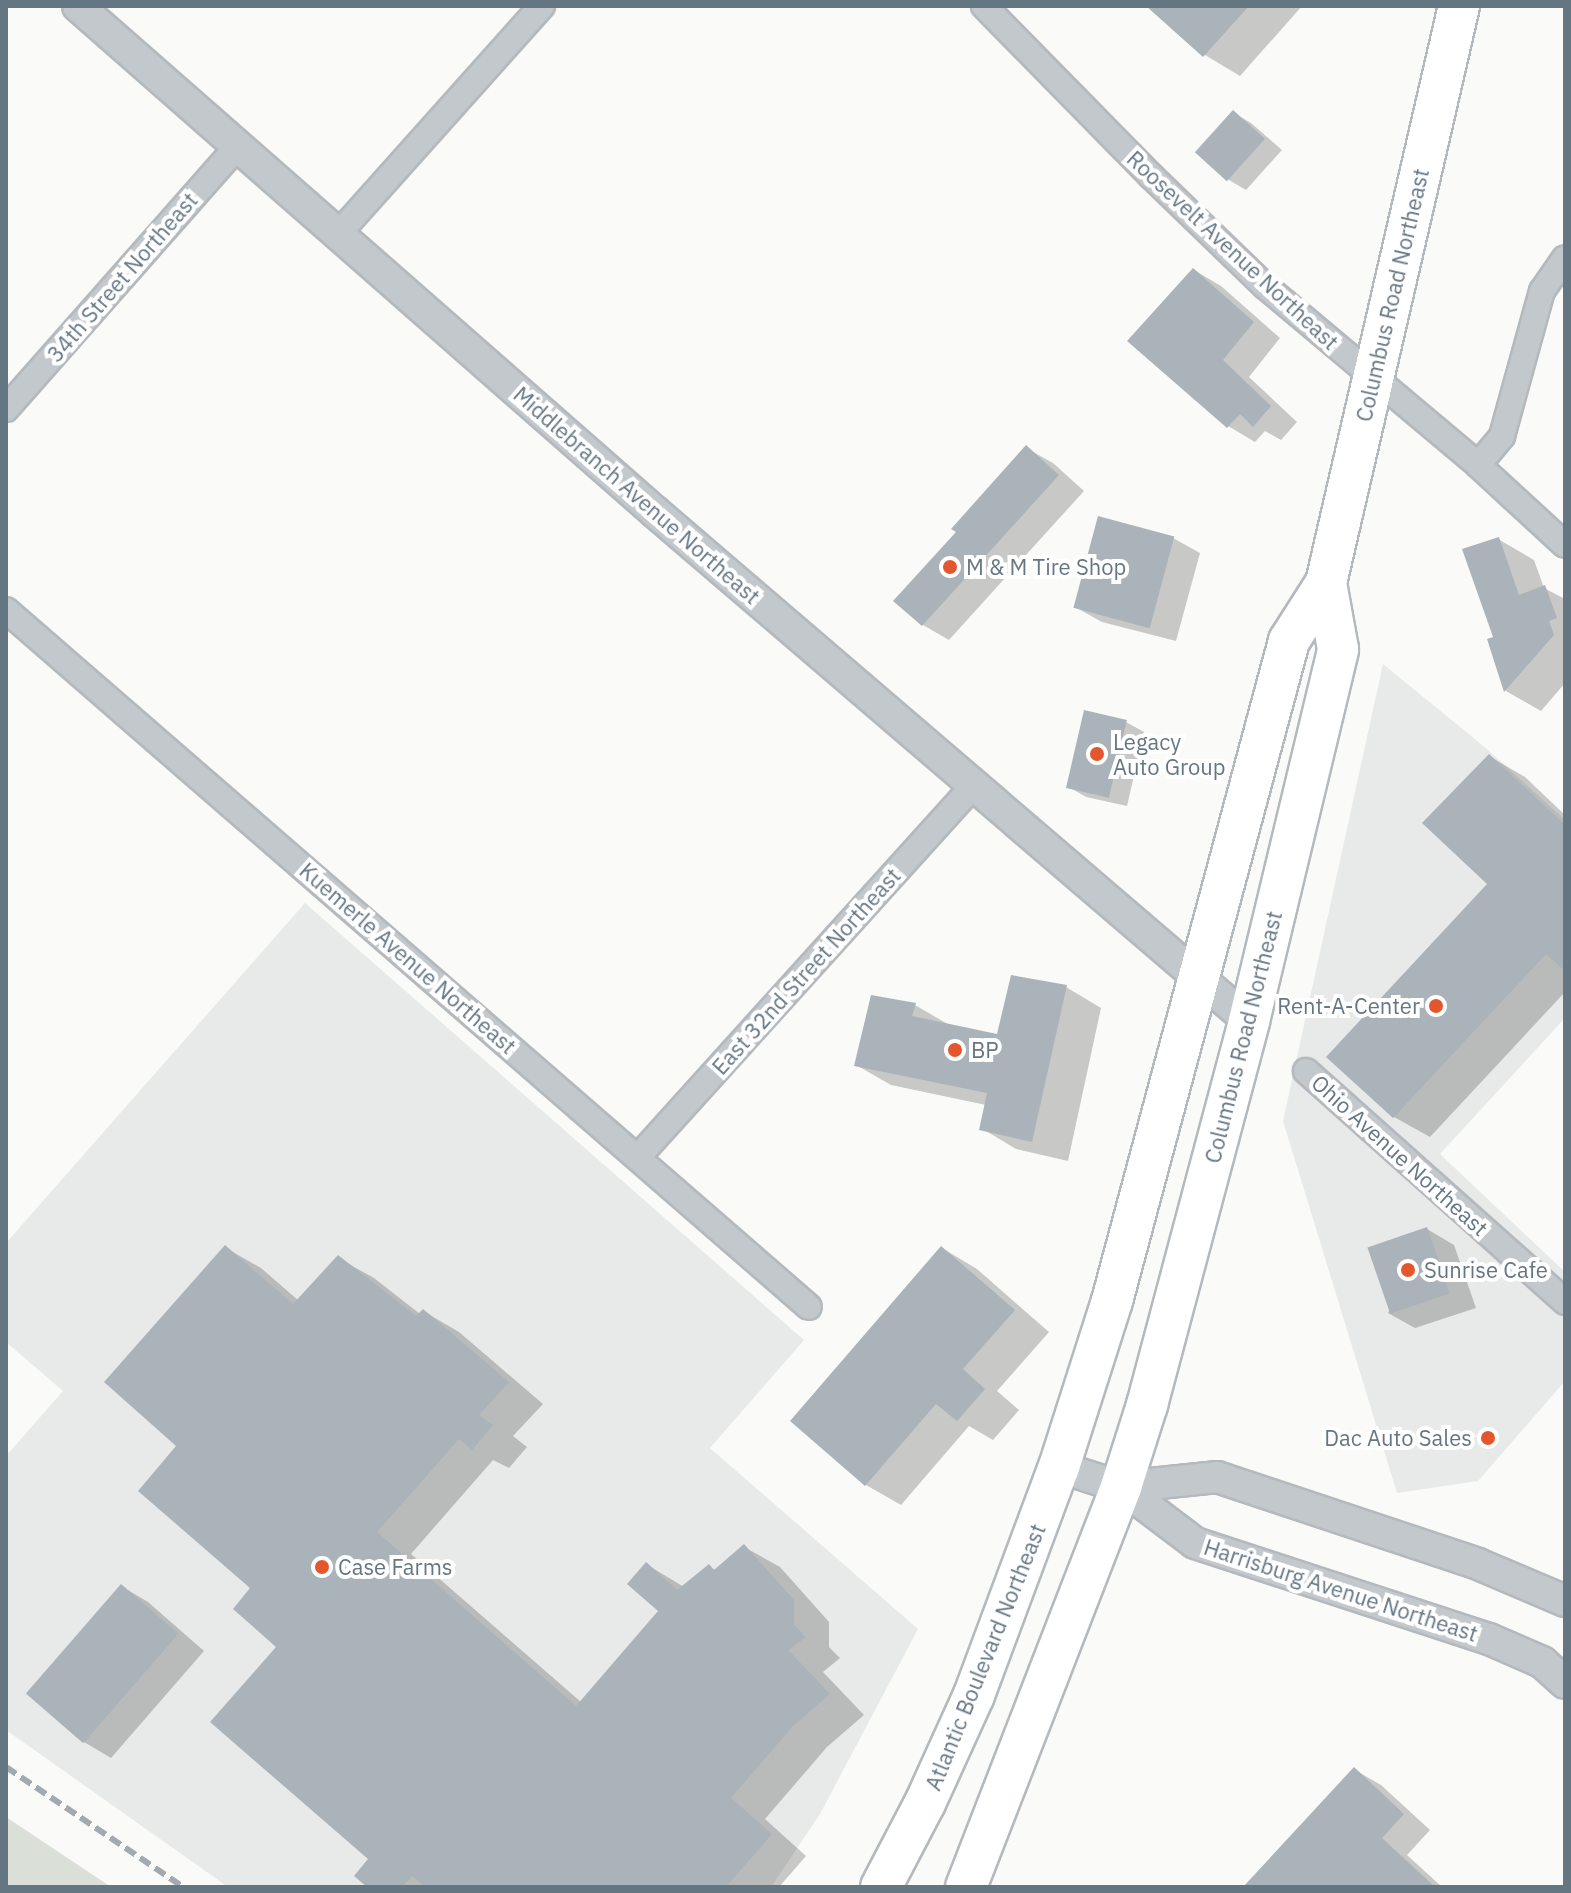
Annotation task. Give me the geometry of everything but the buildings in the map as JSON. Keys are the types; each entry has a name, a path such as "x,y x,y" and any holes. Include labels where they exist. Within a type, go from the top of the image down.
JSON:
{"highway":[{"name":"Columbus Road Northeast","path":"1059,1467 1112,1301 1289,641 1326,583 1459,6"},
{"name":"Columbus Road Northeast","path":"1121,1487 1249,1021 1338,649 1326,583"},
{"name":"Atlantic Boulevard Northeast","path":"881,1887 925,1803 974,1695 1059,1467"},
{"path":"966,1887 1026,1741 1121,1487"}],"street":[{"name":"Middlebranch Avenue Northeast","path":"78,6 973,786 1200,979"},
{"path":"338,234 542,6"},
{"name":"Roosevelt Avenue Northeast","path":"984,6 1151,176 1265,286 1478,465 1565,545"},
{"name":"34th Street Northeast","path":"6,409 238,146"},
{"path":"1478,465 1502,436 1529,326 1542,291 1565,258"},
{"name":"Kuemerle Avenue Northeast","path":"6,610 809,1307"},
{"name":"East 32nd Street Northeast","path":"638,1157 973,786"},
{"path":"1200,979 1249,1021"},
{"name":"Ohio Avenue Northeast","path":"1306,1071 1565,1302"},
{"name":"Harrisburg Avenue Northeast","path":"1059,1467 1121,1487 1195,1543 1501,1643 1542,1662 1565,1683"},
{"name":"Harrisburg Avenue Northeast","path":"1121,1487 1217,1477 1478,1564 1565,1601"}],"shaded area":[{"path":"1383,664 1487,749 1565,820 1565,1018 1440,1154 1565,1272 1565,1381 1478,1481 1397,1493 1283,1121"},
{"path":"305,903 804,1340 710,1448 918,1629 820,1814 771,1887 228,1887 6,1730 6,1456 63,1391 6,1342 6,1243"},
{"path":"6,1817 111,1887 6,1887"}],"railway":[{"path":"6,1767 183,1887"}],"place":[{"name":"M & M Tire Shop","path":"950,567"},
{"name":"Legacy Auto Group","path":"1097,754"},
{"name":"Rent-A-Center","path":"1436,1006"},
{"name":"BP","path":"955,1050"},
{"name":"Sunrise Cafe","path":"1408,1270"},
{"name":"Dac Auto Sales","path":"1488,1438"},
{"name":"Case Farms","path":"322,1567"}]}
